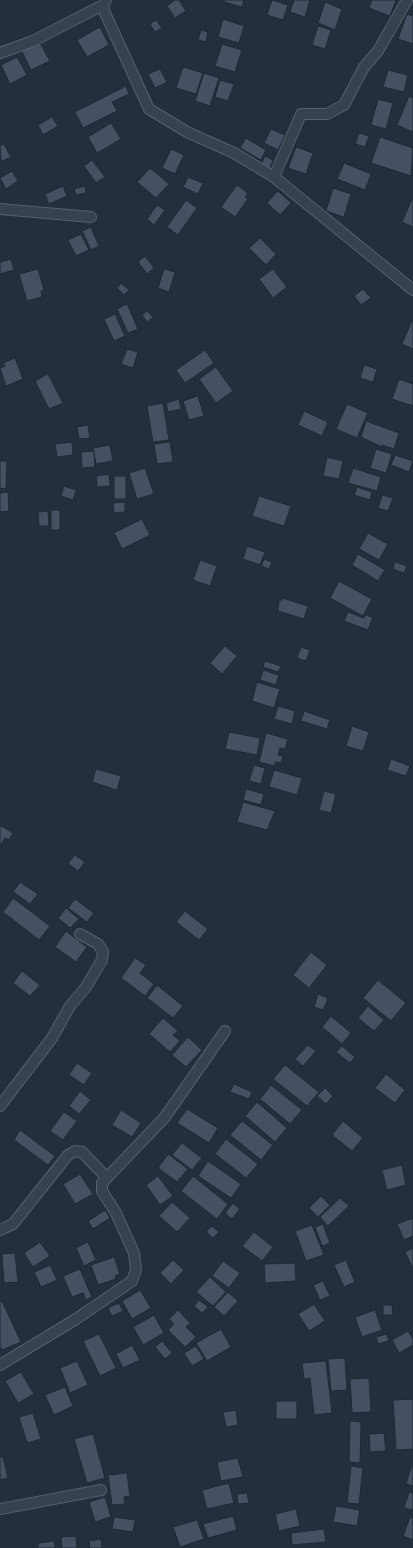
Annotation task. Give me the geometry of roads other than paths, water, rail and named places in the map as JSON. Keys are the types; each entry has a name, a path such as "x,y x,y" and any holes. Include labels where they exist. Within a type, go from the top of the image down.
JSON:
{"street":[{"path":"274,176 301,114 327,114 344,105 364,67 378,51 407,0"},
{"path":"0,52 33,41 104,2 135,82 149,109 188,132 234,152 274,176 413,290"},
{"path":"0,209 91,217"},
{"path":"0,1106 52,1038 70,1006 86,987 102,960 103,952 98,944 80,934"},
{"path":"0,1365 132,1281 136,1270 134,1253 116,1213 102,1191 102,1183 165,1117 225,1031"},
{"path":"0,1230 13,1224 68,1155 75,1151 82,1152 106,1177"},
{"path":"0,1509 101,1490"}]}
